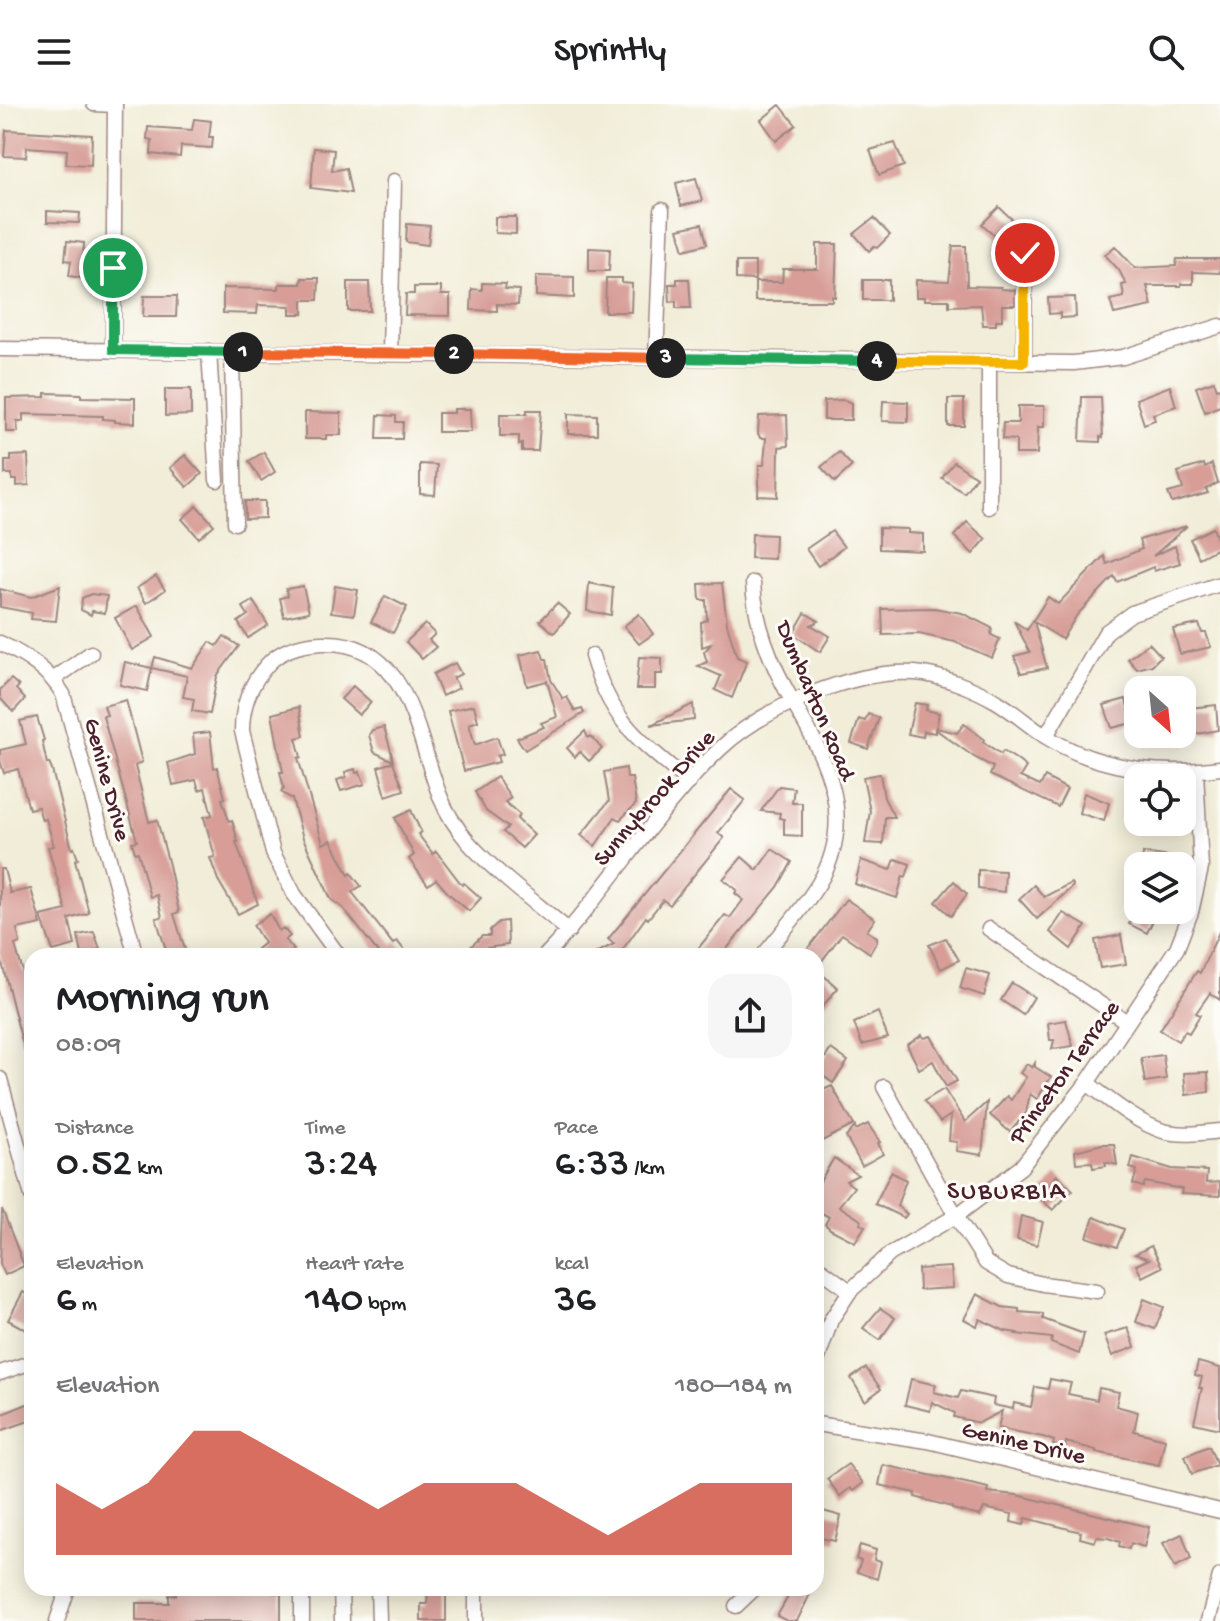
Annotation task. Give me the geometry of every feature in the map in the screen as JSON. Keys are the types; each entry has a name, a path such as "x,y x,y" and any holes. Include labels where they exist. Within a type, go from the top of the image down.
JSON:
{"street":[{"path":"94,104 115,105 113,350"},
{"path":"390,353 394,181"},
{"path":"656,357 662,210"},
{"path":"1018,238 1025,253 1024,362"},
{"path":"0,349 1074,363 1123,357 1220,326"},
{"path":"209,351 217,480"},
{"path":"232,352 235,523"},
{"path":"989,362 989,507"},
{"name":"Dumbarton Road","path":"753,583 754,602 769,652 828,769 836,798 837,825 833,848 820,881 769,948"},
{"path":"1046,736 1106,632 1132,613 1220,584"},
{"path":"333,948 294,894 273,853 242,731 242,712 261,671 272,659 291,649 315,643 336,642 373,656 404,690 441,799 469,842 569,931"},
{"path":"0,643 42,668 54,679 91,653"},
{"path":"592,656 600,683 612,707 629,730 689,782"},
{"name":"Sunnybrook Drive","path":"553,948 689,782 722,747 757,720 830,687 872,676 917,673 952,682 995,700 1079,755 1124,767"},
{"name":"Genine Drive","path":"54,679 63,694 134,948"},
{"name":"Sunnybrook Drive","path":"1196,771 1220,768"},
{"name":"Princeton Terrace","path":"824,1341 831,1320 850,1291 890,1254 956,1216 1021,1167 1087,1083 1177,948 1191,912 1201,868 1196,771"},
{"path":"989,929 1127,1022"},
{"path":"0,1079 24,1167"},
{"path":"1087,1083 1134,1117 1163,1131 1189,1134 1220,1131"},
{"path":"884,1087 986,1263 1008,1276 1097,1291"},
{"path":"824,1272 850,1291"},
{"path":"0,1373 24,1365"},
{"name":"Genine Drive","path":"824,1425 928,1441 1220,1511"},
{"path":"1209,1620 1220,1576"},
{"path":"57,1621 65,1596"},
{"path":"302,1596 302,1621"},
{"path":"341,1596 342,1621"},
{"path":"378,1596 379,1621"},
{"path":"476,1596 476,1621"},
{"path":"736,1606 747,1596"}],"building":[{"path":"780,105 796,125 776,141 761,120"},
{"path":"194,119 211,121 209,137 213,137 212,148 181,146 180,157 151,154 152,140 147,139 148,127 192,130"},
{"path":"6,130 92,135 91,165 66,164 67,150 27,147 26,157 4,156"},
{"path":"895,143 904,166 879,175 870,150"},
{"path":"314,148 334,150 332,171 346,168 351,193 311,188"},
{"path":"696,178 702,201 681,206 676,183"},
{"path":"999,207 1016,223 1000,240 982,224"},
{"path":"47,211 80,213 79,223 47,222"},
{"path":"495,217 516,217 516,234 495,233"},
{"path":"874,218 890,235 877,248 874,246 869,251 854,234"},
{"path":"407,224 430,226 428,245 406,242"},
{"path":"702,224 707,244 684,250 678,229"},
{"path":"67,241 84,243 82,278 69,276 71,261 65,260"},
{"path":"817,244 837,244 835,297 832,296 832,301 755,301 755,282 782,282 783,269 817,269"},
{"path":"953,246 966,246 967,286 1015,290 1015,305 1002,305 1002,320 996,320 996,325 983,325 981,305 949,306 949,300 916,297 916,280 949,281"},
{"path":"1115,246 1135,268 1176,266 1177,259 1220,259 1220,273 1193,272 1193,284 1147,286 1152,306 1114,314 1110,300 1124,297 1122,285 1126,284 1119,270 1105,255"},
{"path":"589,248 610,249 609,271 589,271"},
{"path":"736,262 755,262 755,280 736,279"},
{"path":"536,276 574,277 574,298 536,296"},
{"path":"302,278 319,278 318,300 303,300 303,314 290,314 290,306 258,305 257,314 223,313 223,288 279,289 279,284 301,284"},
{"path":"606,278 622,278 622,283 632,284 631,312 605,312"},
{"path":"677,279 689,279 691,308 676,308 676,301 670,302 669,284 677,284"},
{"path":"863,280 889,280 889,300 863,300"},
{"path":"348,282 369,282 370,311 348,311"},
{"path":"482,283 506,284 505,289 519,290 518,305 497,304 497,311 471,310 472,289 482,290"},
{"path":"414,287 441,287 441,295 450,295 450,316 405,315 406,294 414,294"},
{"path":"144,296 177,296 176,317 143,317"},
{"path":"1075,297 1076,317 1060,318 1060,313 1049,314 1048,298"},
{"path":"1214,381 1217,389 1220,388 1220,406 1205,412 1196,387"},
{"path":"1170,386 1176,406 1153,414 1155,420 1144,424 1136,399"},
{"path":"165,389 191,389 191,415 165,416"},
{"path":"45,393 135,398 135,423 115,422 103,419 103,416 23,414 23,421 17,421 18,432 6,432 6,398 45,397"},
{"path":"1082,397 1101,397 1103,438 1100,437 1100,442 1080,441"},
{"path":"948,399 964,399 964,426 948,426"},
{"path":"844,400 851,403 851,420 824,420 824,401"},
{"path":"883,401 908,402 908,422 882,421"},
{"path":"1018,406 1044,406 1044,427 1038,427 1037,454 1016,454 1016,440 1002,439 1003,423 1018,423"},
{"path":"454,409 470,409 471,432 438,432 438,413 454,413"},
{"path":"527,410 541,410 538,451 522,451 519,436 500,436 500,414 527,414"},
{"path":"305,412 341,413 341,435 305,439"},
{"path":"568,414 597,415 597,434 568,434"},
{"path":"378,415 396,416 396,422 403,422 402,439 377,439"},
{"path":"787,415 788,446 779,447 778,497 758,496 759,465 764,465 766,438 760,438 758,433 759,416"},
{"path":"264,452 275,472 261,481 249,461"},
{"path":"839,452 852,466 835,482 821,467"},
{"path":"28,455 29,485 17,486 12,474 5,474 5,461 11,461 11,456"},
{"path":"185,455 202,474 187,487 170,468"},
{"path":"954,462 976,477 964,493 942,478"},
{"path":"420,464 437,465 435,495 420,494"},
{"path":"1204,464 1205,468 1212,464 1218,483 1206,489 1208,493 1172,503 1168,493 1183,489 1178,472"},
{"path":"245,501 265,501 265,518 245,519"},
{"path":"197,506 214,525 199,538 182,519"},
{"path":"967,522 986,539 973,554 954,536"},
{"path":"1187,526 1153,556 1175,546 1180,563 1154,571 1153,567 1117,582 1114,576 1077,615 1062,639 1034,622 1047,668 1021,673 1014,656 1030,652 1014,621 1027,630 1048,597 1058,604 1104,556 1107,564 1142,549 1139,540"},
{"path":"879,528 908,529 908,533 923,534 923,551 879,549"},
{"path":"1213,528 1220,547 1199,558 1190,539"},
{"path":"832,531 844,547 818,566 806,549"},
{"path":"752,534 775,535 774,559 751,558"},
{"path":"156,576 165,590 146,603 137,588"},
{"path":"589,583 613,588 611,615 587,611"},
{"path":"722,583 727,624 737,657 747,661 732,698 715,690 721,676 698,666 707,662 704,652 711,644 702,647 701,622 707,620 706,600 700,600 699,584"},
{"path":"60,586 56,621 31,619 32,613 0,607 0,589 31,597"},
{"path":"303,586 309,612 284,617 280,598 288,596 286,589"},
{"path":"335,586 358,590 354,615 331,612"},
{"path":"91,594 107,596 105,613 92,611 91,615 81,610 82,598"},
{"path":"385,596 407,607 393,633 371,622"},
{"path":"253,601 268,625 248,638 238,622 248,615 243,607"},
{"path":"557,603 570,614 554,633 540,621"},
{"path":"137,606 154,637 132,650 115,618"},
{"path":"934,608 962,613 992,628 991,635 1000,639 992,658 955,642 919,634 883,635 882,609"},
{"path":"805,613 819,621 811,625 830,636 820,652 793,634"},
{"path":"639,614 653,634 639,644 624,626"},
{"path":"425,624 435,634 429,640 436,647 422,659 406,642"},
{"path":"1199,624 1211,647 1180,654 1173,629"},
{"path":"224,636 239,646 217,676 210,714 192,711 194,699 183,697 187,676 152,668 155,657 192,668 210,642 217,646"},
{"path":"1149,643 1161,656 1152,665 1137,669 1128,659"},
{"path":"541,650 544,659 547,659 551,680 563,699 567,697 575,711 582,709 584,713 525,750 517,738 544,727 541,723 557,717 547,681 527,686 520,655"},
{"path":"639,657 662,658 662,674 655,674 655,689 636,689"},
{"path":"125,662 152,668 147,691 120,685"},
{"path":"455,663 461,674 453,678 459,688 442,696 433,674"},
{"path":"11,679 19,686 16,689 25,699 13,712 0,698 0,690"},
{"path":"353,686 371,702 359,715 341,699"},
{"path":"126,700 142,762 135,766 149,822 157,820 179,912 174,914 185,948 165,948 156,918 162,917 157,895 150,897 138,852 135,853 132,842 137,841 103,716 107,715 104,706"},
{"path":"1124,700 1124,725 1112,728 1104,705"},
{"path":"915,703 927,705 926,710 939,713 936,728 957,733 964,724 984,739 983,742 1001,754 1003,751 1016,759 1026,767 1020,777 1040,786 1045,777 1067,789 1058,807 990,775 993,767 935,729 935,733 924,731 923,737 908,734"},
{"path":"693,704 694,720 651,725"},
{"path":"474,705 478,721 469,724 475,745 497,737 503,754 497,756 499,762 464,771 448,711"},
{"path":"1216,705 1218,730 1196,734 1196,707"},
{"path":"299,707 304,736 296,738 301,757 298,758 323,844 331,840 349,875 351,873 361,886 352,892 393,944 397,941 403,948 374,948 343,908 331,899 303,838 292,799 281,792 284,788 280,772 283,772 272,714"},
{"path":"868,714 879,718 868,749 851,743 859,719 865,721"},
{"path":"37,717 47,764 52,770 72,849 78,859 75,860 89,913 69,919 75,945 64,948 52,948 41,916 66,910 48,847 54,846 46,819 42,820 38,807 29,809 18,769 4,773 0,761 0,750 26,744 20,721"},
{"path":"384,727 393,761 374,752 369,735 372,730"},
{"path":"585,731 588,738 591,736 602,749 589,761 580,752 575,757 567,748"},
{"path":"210,732 214,768 217,767 225,798 222,799 229,821 232,820 236,842 258,904 238,914 218,880 210,858 215,857 204,817 212,815 205,788 199,790 196,780 173,785 168,763 195,754 193,734"},
{"path":"393,762 404,790 386,796 378,767"},
{"path":"626,768 627,778 632,778 636,804 620,820 615,817 595,846 581,835 609,801 604,772"},
{"path":"355,769 356,773 360,772 365,784 341,791 337,780 346,777 345,772"},
{"path":"880,774 884,798 894,817 885,817 883,844 865,843 870,811 863,777"},
{"path":"497,777 511,798 505,802 520,815 517,819 534,835 522,848 503,832 508,827 486,811 475,792"},
{"path":"779,786 794,788 792,803 802,803 802,836 784,835 784,819 779,818 780,813 761,811"},
{"path":"731,789 745,800 718,833 724,838 670,905 663,900 624,948 606,948 614,944 608,939"},
{"path":"1084,793 1109,803 1104,821 1079,813"},
{"path":"411,810 421,832 418,834 433,854 436,851 462,885 464,883 481,898 469,911 436,879 428,885 409,859 414,855 395,818"},
{"path":"772,849 792,862 778,887 728,948 698,948 725,915 730,918 743,900 735,893 737,890 723,879 742,857 757,870"},
{"path":"895,859 910,864 897,898 855,884 861,860 891,870"},
{"path":"0,869 4,869 10,893 31,889 41,924 17,929 20,943 15,945 24,972 24,1047 21,1038 0,955"},
{"path":"978,870 1005,871 1004,892 978,889"},
{"path":"954,881 967,894 951,916 936,902"},
{"path":"1071,883 1073,886 1037,919 1019,899 1034,885 1044,897"},
{"path":"846,899 875,919 867,931 877,937 870,953 842,934 824,958 824,948 809,948"},
{"path":"1063,913 1086,926 1071,949 1050,932"},
{"path":"270,914 279,931 283,928 290,936 285,940 292,948 258,948 264,943 253,925"},
{"path":"507,921 508,945 469,948 482,936 490,936 490,930 499,922"},
{"path":"1129,924 1151,924 1147,933"},
{"path":"1220,930 1220,1000 1210,993 1196,1013 1200,1015 1189,1033 1185,1031 1178,1041 1160,1030 1197,971 1200,973"},
{"path":"94,932 100,948 81,948 78,935"},
{"path":"1121,935 1126,964 1100,968 1095,940"},
{"path":"946,938 959,960 941,969 929,945"},
{"path":"966,968 990,975 984,996 960,988"},
{"path":"824,976 838,988 824,1005"},
{"path":"1012,983 1034,997 1023,1015 1001,1000"},
{"path":"878,1012 888,1038 862,1045 854,1023"},
{"path":"1066,1020 1073,1046 1052,1049 1054,1040 1050,1040 1048,1023"},
{"path":"922,1035 924,1038 931,1036 957,1081 946,1087 933,1061 919,1069 907,1045"},
{"path":"831,1049 848,1061 833,1083 824,1077 824,1059"},
{"path":"1163,1055 1166,1079 1145,1082 1141,1058"},
{"path":"1035,1063 1035,1067 1051,1077 1037,1099 1030,1094 1026,1113 1010,1132 990,1115 1007,1096 1011,1100 1026,1077 1020,1073 1027,1064 1032,1068"},
{"path":"1208,1072 1209,1092 1186,1095 1184,1073"},
{"path":"832,1086 854,1125 824,1140 824,1090"},
{"path":"944,1089 965,1122 987,1102 982,1155 956,1151 957,1142 949,1141 951,1115 940,1122 924,1101"},
{"path":"868,1124 880,1142 883,1154 862,1166 846,1137 855,1127 856,1130"},
{"path":"1114,1144 1117,1165 1105,1162 1106,1166 1093,1168 1092,1162 1076,1163 1075,1151"},
{"path":"1133,1157 1172,1169 1207,1171 1206,1183 1220,1182 1220,1196 1181,1194 1182,1189 1145,1182 1143,1187 1133,1184 1137,1170 1130,1168"},
{"path":"834,1158 858,1175 846,1181 854,1187 839,1206 865,1226 855,1242 825,1224 829,1217 824,1214 824,1175"},
{"path":"891,1172 906,1180 897,1206 907,1214 904,1218 875,1204"},
{"path":"1057,1175 1073,1190 1053,1210 1041,1199 1041,1194"},
{"path":"2,1209 24,1266 5,1275 0,1264"},
{"path":"1021,1216 1043,1222 1037,1245 1017,1240"},
{"path":"1094,1217 1124,1229 1117,1247 1087,1237"},
{"path":"1151,1246 1162,1267 1142,1277 1136,1265 1149,1259 1135,1254"},
{"path":"951,1267 953,1288 919,1290 918,1269"},
{"path":"23,1292 24,1293 24,1329 8,1320"},
{"path":"977,1294 1002,1307 1043,1314 1043,1319 1084,1334 1079,1354 1051,1343 1052,1338 1016,1334 980,1319 977,1326 964,1319"},
{"path":"1144,1299 1164,1307 1155,1329 1136,1322"},
{"path":"880,1308 895,1318 880,1340 863,1328"},
{"path":"1128,1328 1135,1347 1112,1356 1104,1335"},
{"path":"1198,1362 1220,1368 1220,1429 1194,1423 1202,1388 1199,1388 1202,1377 1195,1375"},
{"path":"866,1368 881,1389 865,1401 851,1378"},
{"path":"911,1379 936,1385 934,1392 958,1398 961,1391 994,1398 993,1405 1013,1409 1014,1403 1031,1407 1035,1387 1048,1389 1050,1379 1071,1383 1068,1394 1097,1400 1099,1388 1119,1392 1116,1406 1138,1412 1134,1431 1165,1439 1159,1465 1096,1452 1066,1442 1065,1448 1053,1445 1054,1441 1043,1437 998,1428 1002,1411 979,1423 954,1417 955,1413 932,1402 930,1411 905,1405"},
{"path":"24,1405 24,1423 0,1431 0,1415"},
{"path":"1209,1446 1217,1465 1192,1474 1185,1456"},
{"path":"848,1464 863,1483 840,1496 827,1479"},
{"path":"883,1465 988,1488 987,1492 1017,1495 1149,1527 1144,1547 1131,1543 1129,1549 1108,1538 1097,1537 1095,1542 1080,1538 1081,1532 1026,1518 1024,1525 1011,1522 1012,1514 984,1508 980,1516 952,1509 915,1497 916,1493 879,1485"},
{"path":"824,1511 841,1516 835,1541 824,1539"},
{"path":"1182,1534 1191,1559 1175,1567 1163,1543"},
{"path":"860,1545 876,1550 874,1560 881,1562 877,1579 857,1572 861,1561 856,1559"},
{"path":"169,1596 281,1596 281,1621 136,1621 136,1603 169,1603"},
{"path":"428,1596 446,1596 446,1621 421,1621 421,1604 427,1604"},
{"path":"788,1596 809,1596 797,1621 787,1621 777,1616"}],"district":[{"name":"SUBURBIA","path":"1007,1189"}],"route":[{"path":"113,268 113,350 1024,362 1025,253"}]}
